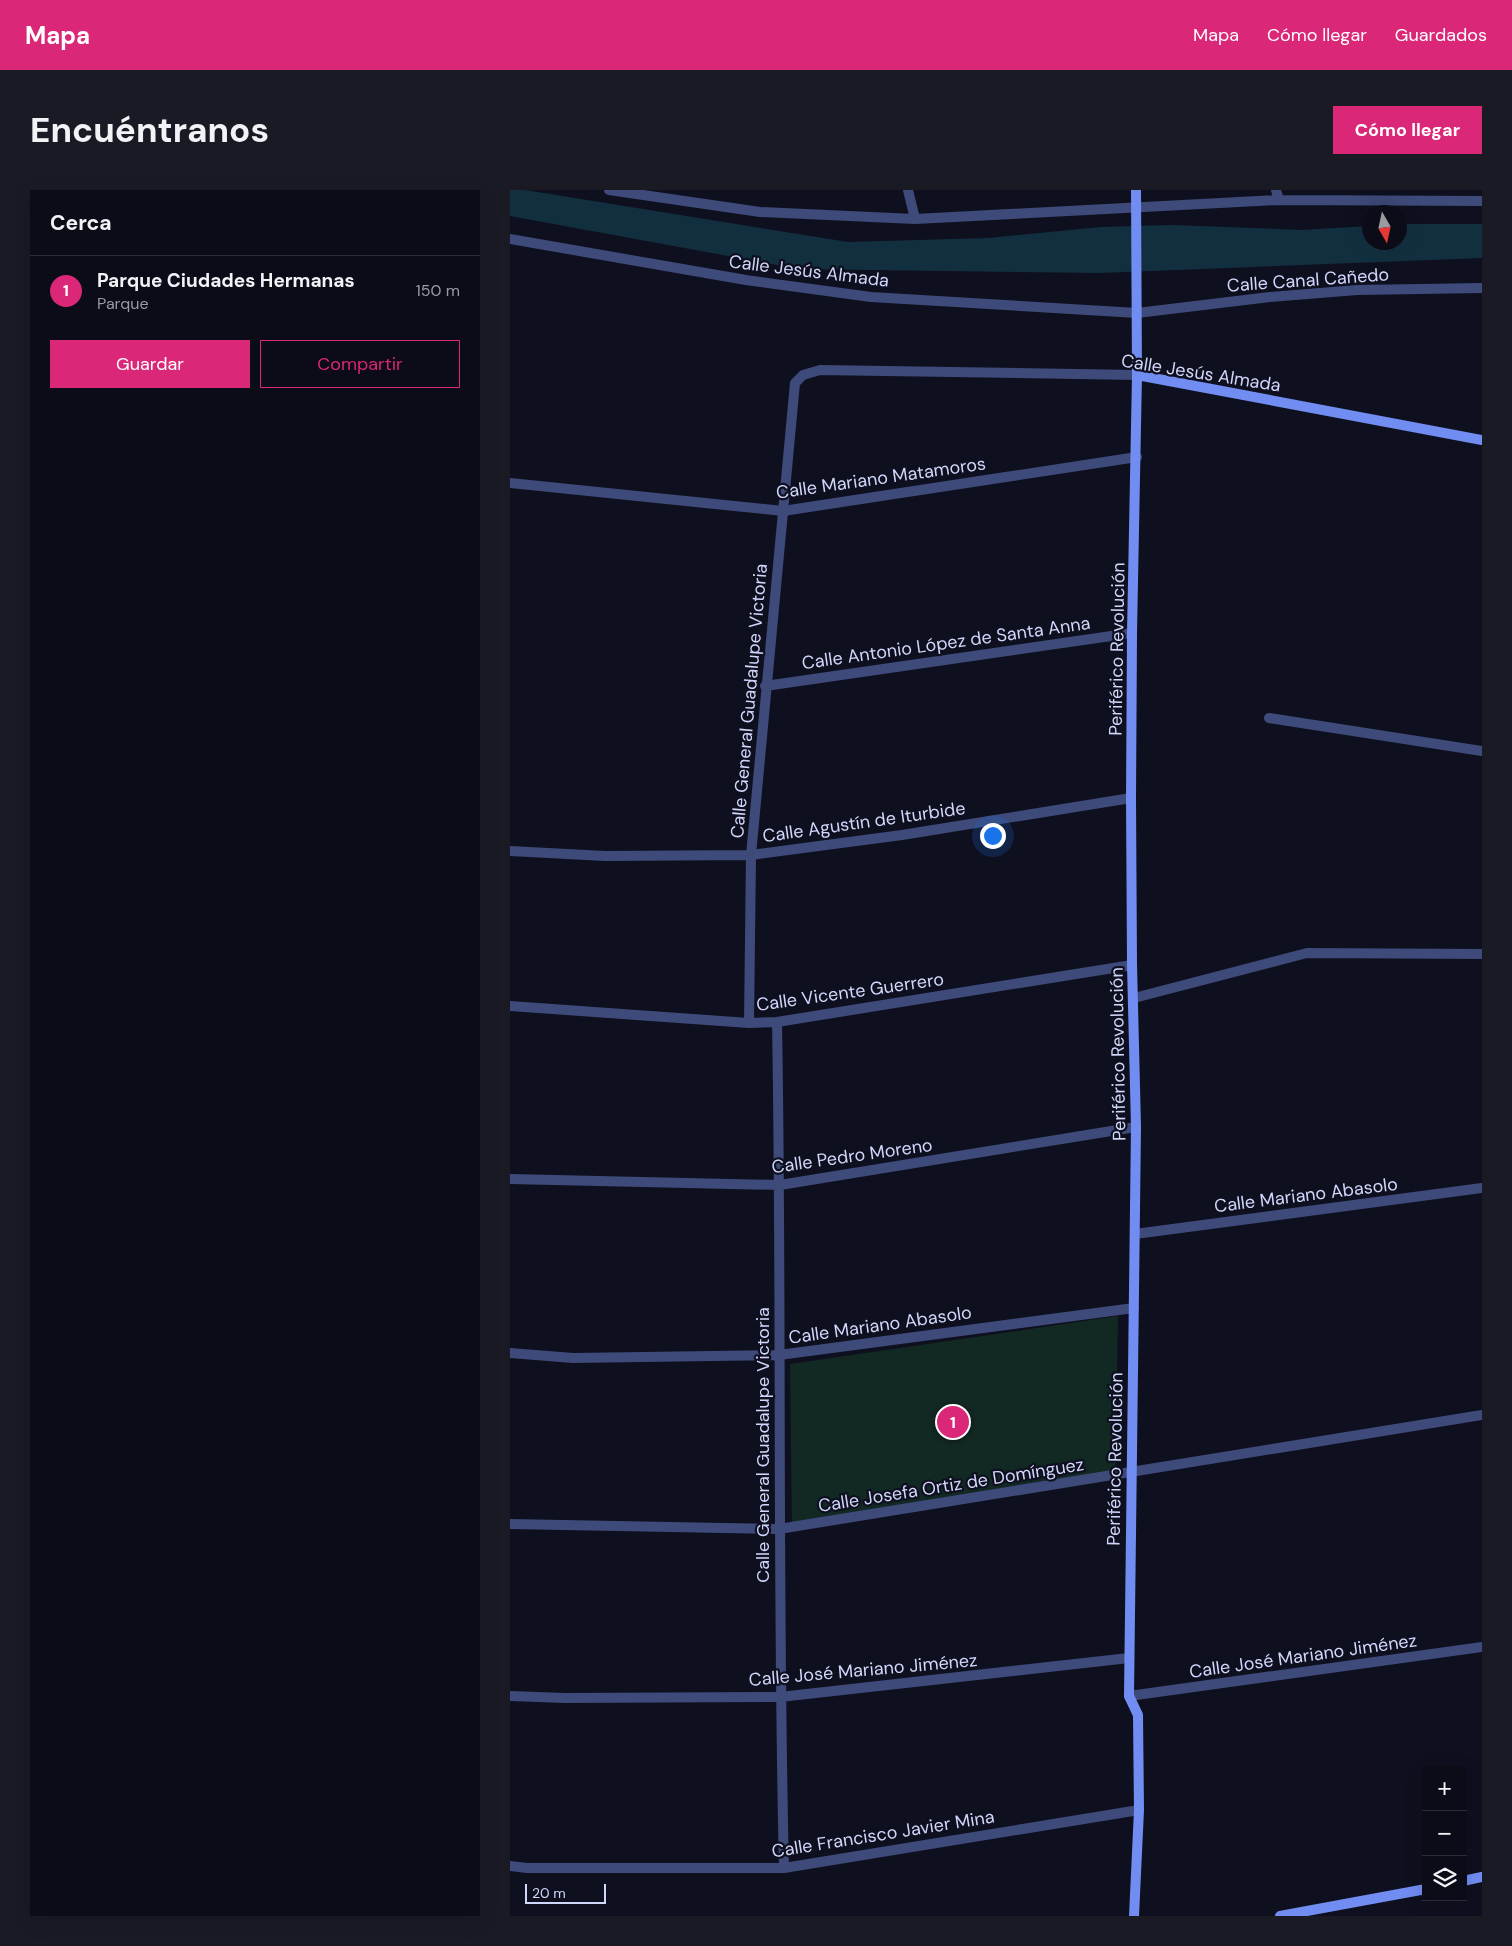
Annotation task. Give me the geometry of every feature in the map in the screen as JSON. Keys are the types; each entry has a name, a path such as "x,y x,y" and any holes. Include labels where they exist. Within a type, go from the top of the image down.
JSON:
{"street":[{"path":"609,190 760,212 849,218 915,219 1136,206 1277,195 1482,201"},
{"path":"908,190 915,219"},
{"name":"Periférico Revolución","path":"1134,1916 1139,1810 1138,1715 1129,1696 1129,1658 1136,1127 1132,965 1131,798 1132,633 1138,375 1136,190"},
{"name":"Calle Jesús Almada","path":"510,239 728,278 871,297 1138,313"},
{"name":"Calle Canal Cañedo","path":"1138,313 1270,297 1357,290 1482,288"},
{"name":"Calle Jesús Almada","path":"795,383 803,375 820,370 1138,375 1482,440"},
{"name":"Calle General Guadalupe Victoria","path":"749,1022 751,855 765,686 795,383"},
{"name":"Calle Mariano Matamoros","path":"510,483 783,511 1137,458"},
{"name":"Calle Antonio López de Santa Anna","path":"765,686 1132,633"},
{"path":"1269,718 1482,751"},
{"name":"Calle Agustín de Iturbide","path":"510,851 605,856 751,855 902,835 1131,798"},
{"path":"1134,998 1307,953 1482,954"},
{"name":"Calle Vicente Guerrero","path":"510,1006 749,1022 778,1022 1132,965"},
{"name":"Calle General Guadalupe Victoria","path":"778,1022 780,1185 780,1697 784,1868"},
{"name":"Calle Pedro Moreno","path":"510,1180 780,1185 1136,1127"},
{"name":"Calle Mariano Abasolo","path":"1135,1234 1482,1188"},
{"name":"Calle Mariano Abasolo","path":"510,1353 573,1358 779,1355 1134,1308"},
{"name":"Calle Josefa Ortiz de Domínguez","path":"510,1524 779,1529 1482,1415"},
{"name":"Calle José Mariano Jiménez","path":"1129,1696 1482,1647"},
{"name":"Calle José Mariano Jiménez","path":"510,1696 565,1698 780,1697 1129,1658"},
{"name":"Calle Francisco Javier Mina","path":"510,1866 527,1868 784,1868 1139,1810"},
{"path":"1467,1880 1482,1878"},
{"path":"1280,1916 1422,1890"}],"green space":[{"path":"1118,1316 1115,1480 792,1524 790,1364"}],"water":[{"path":"510,190 525,190 848,242 988,238 1101,227 1173,225 1302,230 1362,226 1362,250 1407,250 1407,224 1482,224 1482,258 1100,273 799,269 510,216"}],"place":[{"name":"Parque Ciudades Hermanas","path":"953,1422"}]}
